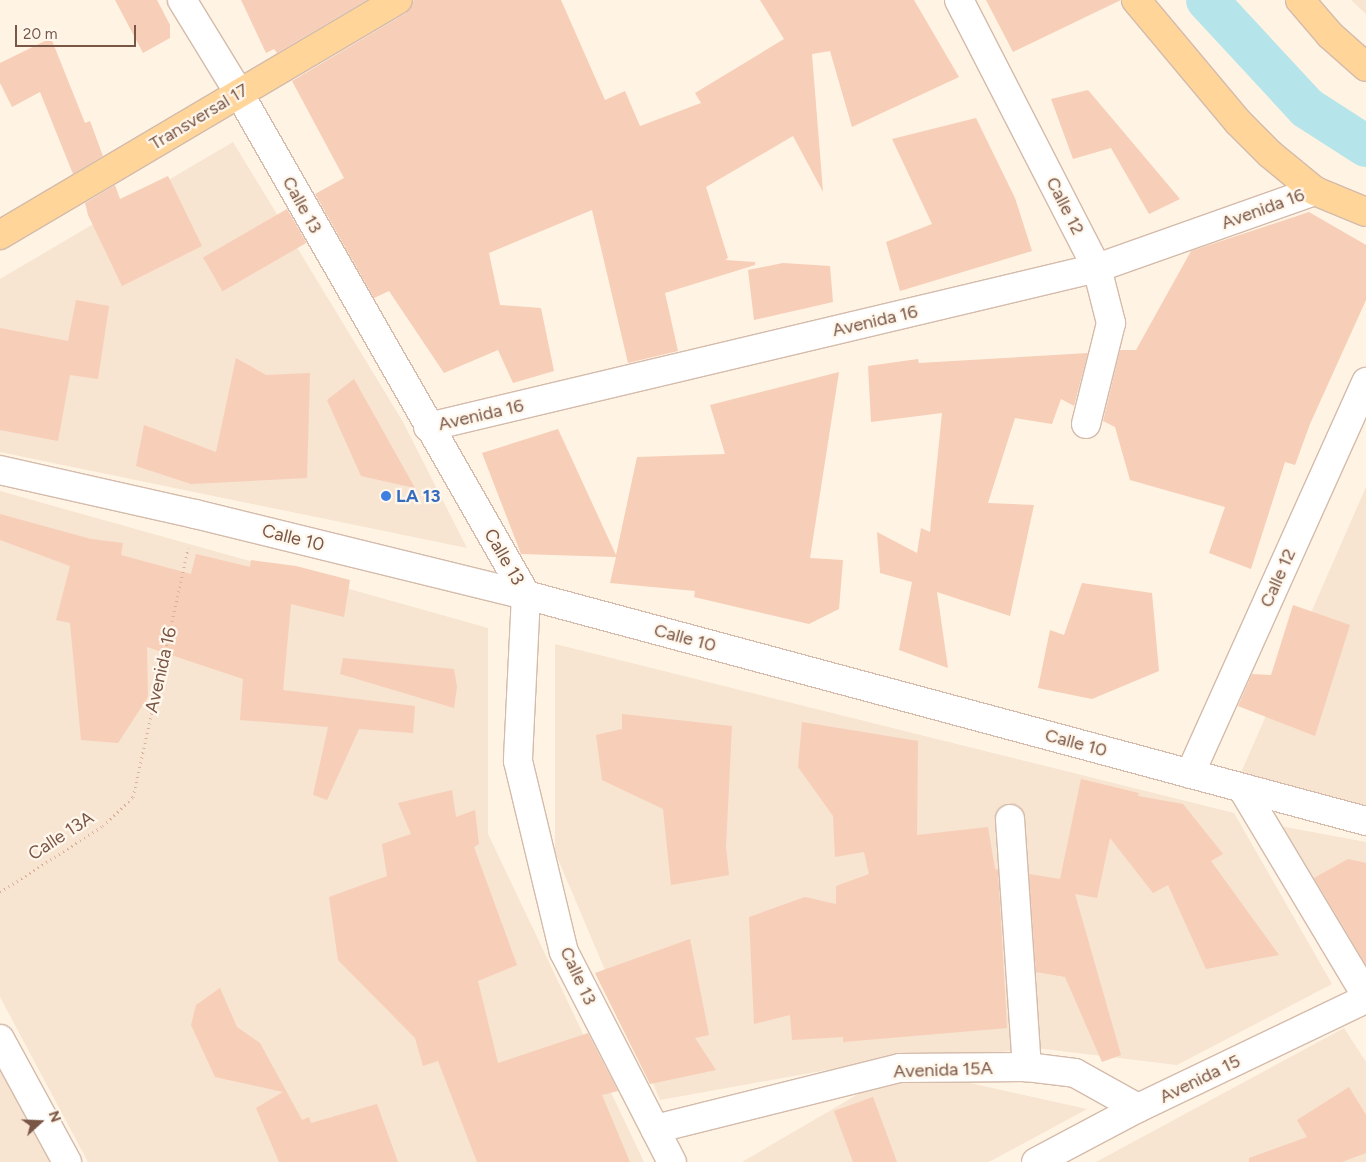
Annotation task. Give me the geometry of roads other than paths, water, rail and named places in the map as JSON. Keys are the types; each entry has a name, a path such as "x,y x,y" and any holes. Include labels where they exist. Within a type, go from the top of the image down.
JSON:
{"main road":[{"name":"Transversal 17","path":"0,235 398,0"},
{"path":"1136,0 1238,122 1270,154 1314,191 1366,212"},
{"path":"1300,0 1330,35 1366,67"}],"street":[{"name":"Calle 13","path":"182,0 239,93 428,427 526,595 518,761 564,952 672,1162"},
{"name":"Calle 12","path":"960,0 1096,268 1111,322 1086,424"},
{"name":"Avenida 16","path":"428,427 1096,268 1314,191"},
{"name":"Calle 12","path":"1190,774 1366,382"},
{"name":"Calle 10","path":"0,470 195,514 526,595 1366,821"},
{"path":"1242,788 1366,995"},
{"path":"1010,819 1027,1067"},
{"name":"Avenida 15","path":"1036,1162 1138,1108 1366,999"},
{"path":"0,1039 67,1162"},
{"name":"Avenida 15A","path":"655,1129 900,1068 1027,1067 1075,1073 1138,1108"}],"waterway":[{"path":"1207,0 1307,108 1366,146"}],"place":[{"name":"LA 13","path":"386,496"}]}
